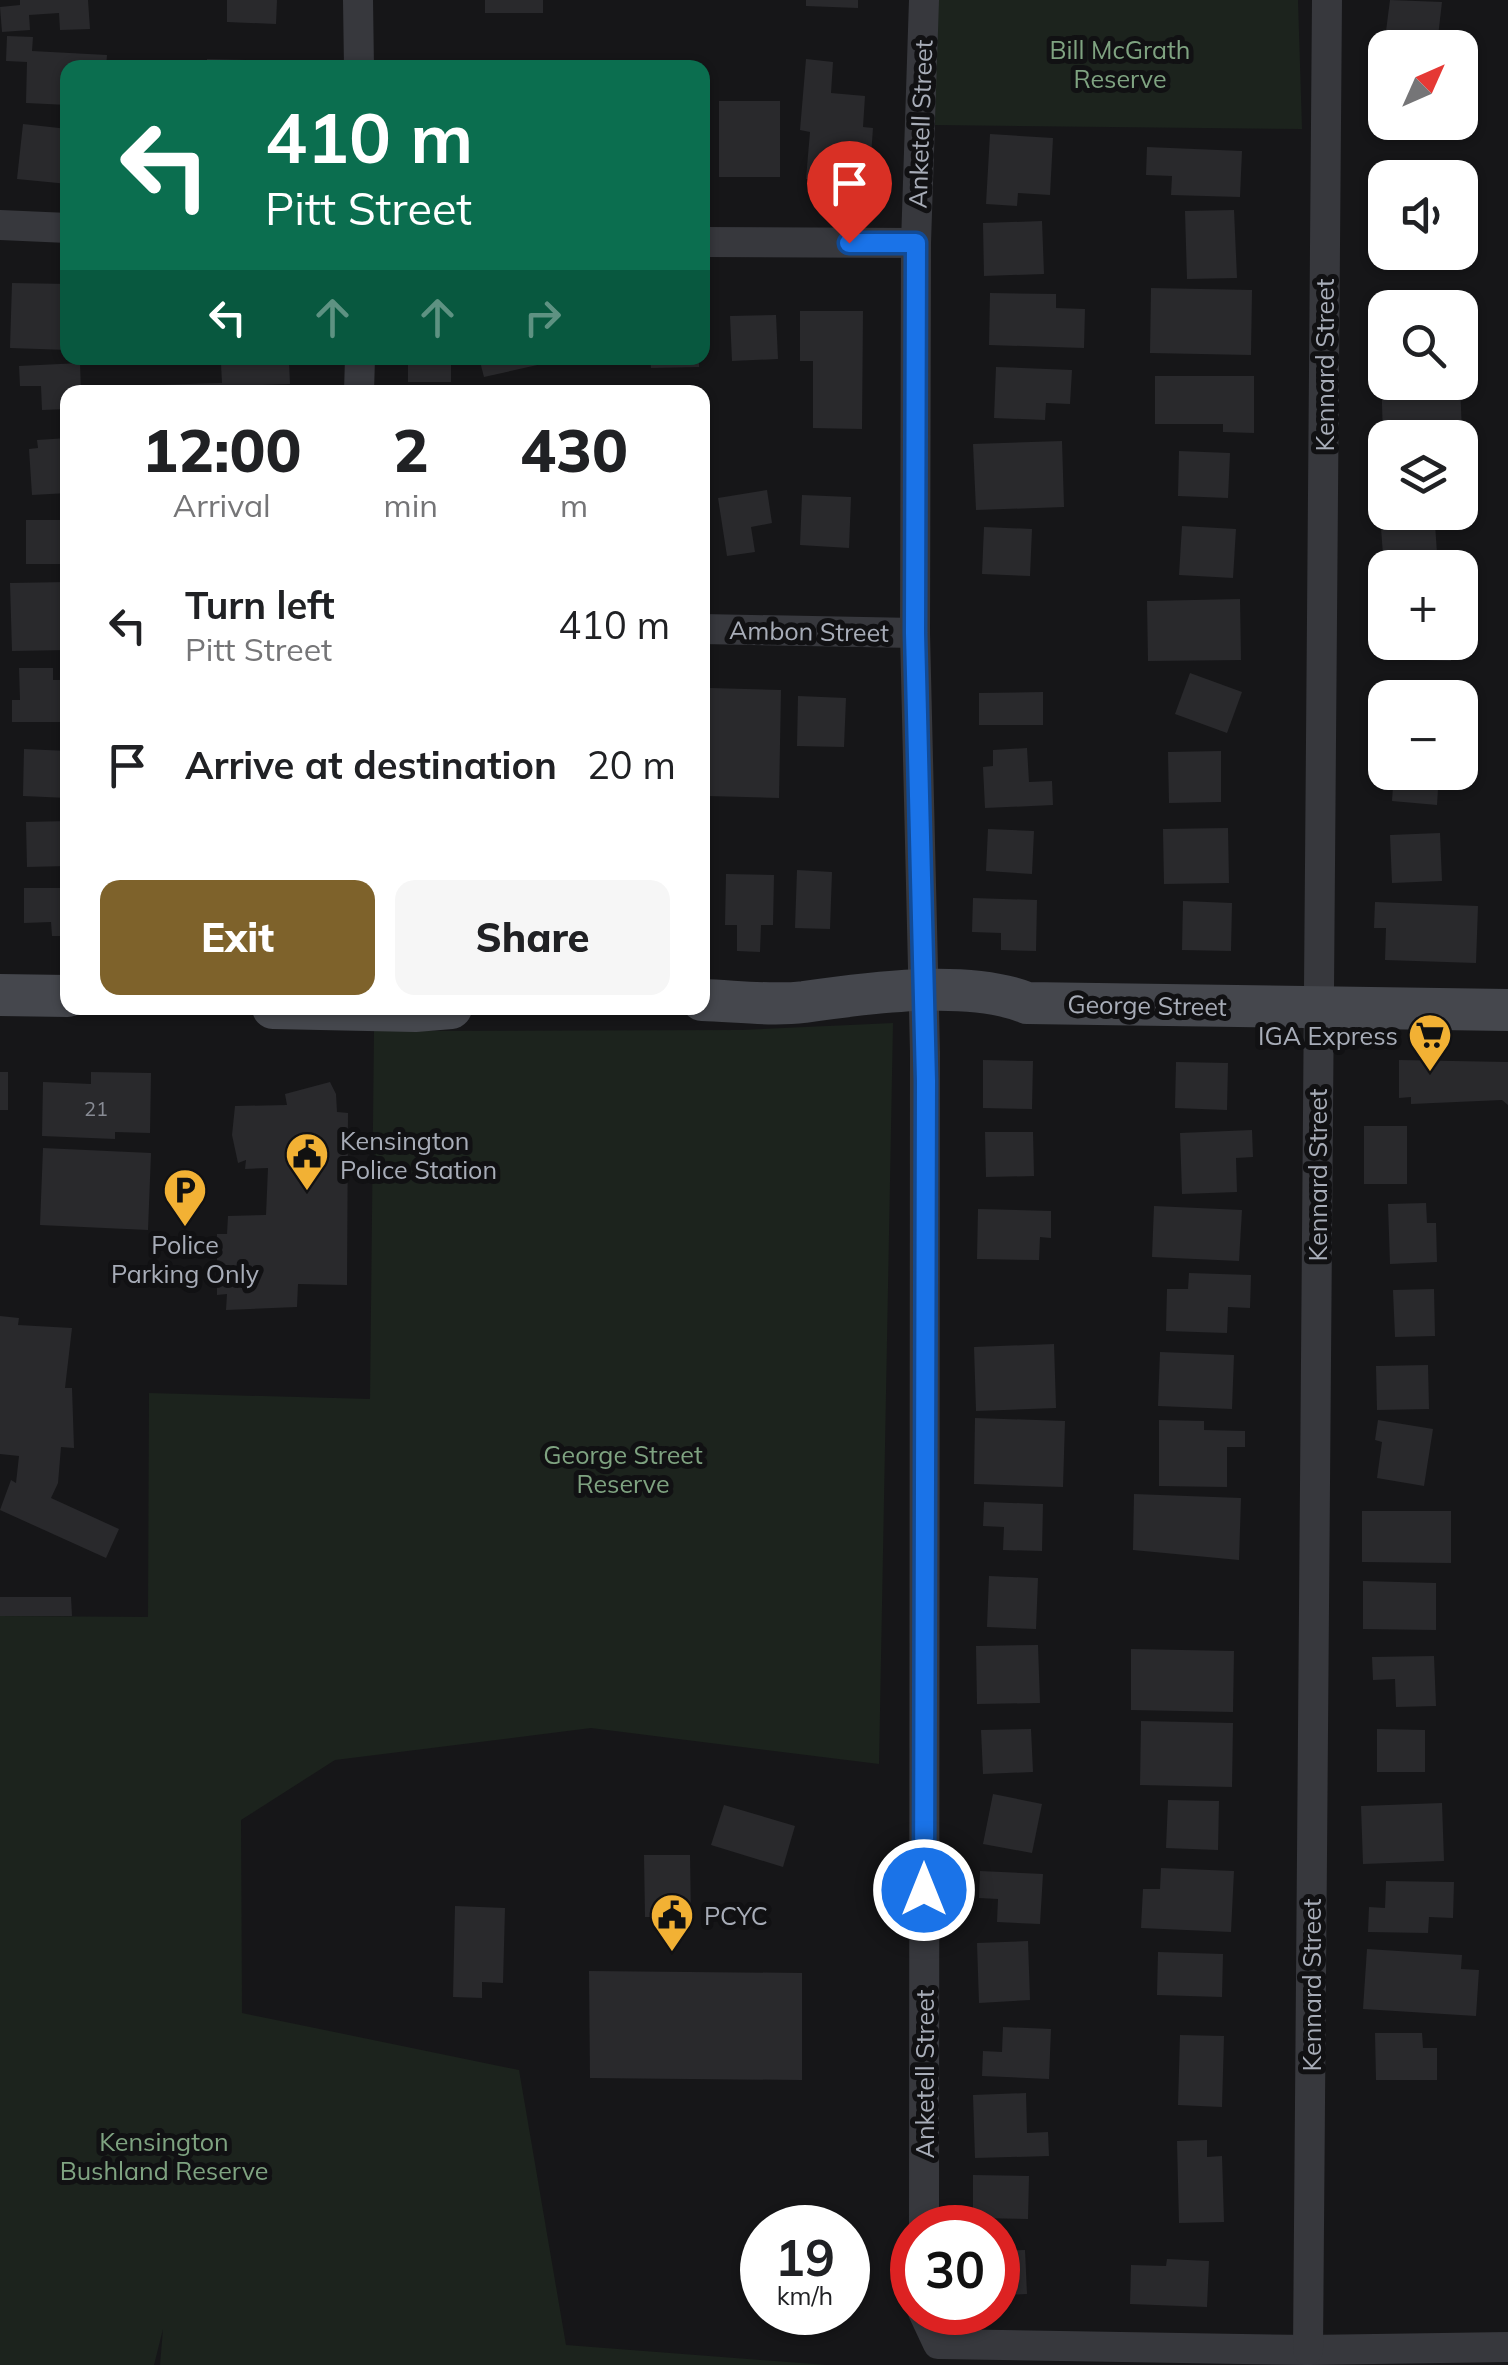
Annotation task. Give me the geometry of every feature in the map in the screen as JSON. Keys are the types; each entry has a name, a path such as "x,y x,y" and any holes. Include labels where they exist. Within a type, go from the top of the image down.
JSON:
{"main road":[{"path":"0,995 60,996"},
{"name":"George Street","path":"710,1000 804,1002 827,1015 922,1004 1006,1018 1027,1003 1508,1010"}],"street":[{"path":"358,0 359,60"},
{"name":"Anketell Street","path":"924,0 916,243 915,633 922,1004 924,2205"},
{"name":"Kennard Street","path":"1308,2350 1326,0"},
{"path":"0,225 60,228"},
{"path":"710,242 916,243"},
{"name":"Ambon Street","path":"710,629 915,633"},
{"path":"934,2335 938,2344 1308,2350 1508,2348"}],"green space":[{"name":"Bill McGrath Reserve","path":"937,0 1298,0 1302,129 935,125"},
{"name":"George Street Reserve","path":"893,1023 879,1764 591,1728 335,1760 241,1820 242,2013 519,2070 566,2345 827,2365 160,2365 163,2329 154,2365 0,2365 0,1616 148,1617 149,1393 370,1399 374,1031 742,1030"}],"building":[{"path":"20,0 88,0 90,29 60,30 59,13 29,15 30,30 2,32 0,7 20,5"},
{"path":"227,0 277,0 276,24 227,22"},
{"path":"485,0 543,0 543,13 485,13"},
{"path":"806,0 858,0 858,8 806,6"},
{"path":"1390,0 1442,2 1439,30 1386,30"},
{"path":"7,36 33,37 32,51 107,55 107,60 60,60 60,105 26,103 27,62 6,61"},
{"path":"806,59 833,62 831,93 865,96 863,127 873,128 869,184 806,179 810,132 800,130"},
{"path":"719,101 780,101 780,177 719,177"},
{"path":"23,124 60,128 60,183 17,179"},
{"path":"990,134 1053,138 1050,195 1018,193 1017,206 986,204"},
{"path":"1147,147 1242,151 1240,197 1171,195 1172,176 1146,175"},
{"path":"1234,210 1237,278 1187,279 1185,211"},
{"path":"1042,221 1044,274 984,276 983,223"},
{"path":"12,283 60,284 60,350 10,348"},
{"path":"1151,288 1252,290 1251,355 1150,353"},
{"path":"990,293 1056,294 1056,308 1085,309 1084,348 989,345"},
{"path":"800,311 863,311 862,429 813,428 813,361 800,361"},
{"path":"776,315 778,359 732,361 730,316"},
{"path":"80,365 81,385 60,385 60,409 42,410 41,386 20,386 19,366"},
{"path":"221,365 289,365 290,384 153,385 222,383"},
{"path":"408,365 451,365 451,382 408,382"},
{"path":"481,365 538,365 484,377"},
{"path":"651,365 699,365 699,367"},
{"path":"996,367 1072,370 1070,404 1046,403 1045,420 994,418"},
{"path":"1155,376 1254,376 1254,433 1223,432 1223,424 1155,424"},
{"path":"1382,400 1461,400 1461,420 1382,420"},
{"path":"60,439 60,493 32,495 29,449 38,448 37,440"},
{"path":"1062,441 1064,507 976,510 973,444"},
{"path":"1179,451 1230,453 1228,498 1178,496"},
{"path":"767,490 772,523 751,527 755,552 727,556 718,498"},
{"path":"802,495 851,497 849,548 800,545"},
{"path":"26,520 60,520 60,564 26,564"},
{"path":"1182,526 1236,529 1233,578 1179,575"},
{"path":"984,527 1032,529 1030,576 982,574"},
{"path":"1381,530 1435,530 1437,550 1383,550"},
{"path":"60,582 60,650 12,651 10,583"},
{"path":"1240,599 1241,660 1148,661 1147,601"},
{"path":"19,668 53,668 53,680 60,680 60,722 12,722 12,700 20,700"},
{"path":"1190,673 1242,692 1227,733 1175,714"},
{"path":"710,688 781,690 779,798 710,796"},
{"path":"1043,692 1043,725 979,725 979,693"},
{"path":"798,696 846,698 844,747 797,746"},
{"path":"1027,748 1029,782 1052,781 1053,805 985,808 983,767 993,766 993,750"},
{"path":"24,749 60,751 60,798 23,796"},
{"path":"1221,751 1221,802 1169,803 1168,752"},
{"path":"1393,790 1438,790 1437,805 1392,801"},
{"path":"60,821 60,866 27,867 26,822"},
{"path":"1228,828 1229,883 1164,884 1163,829"},
{"path":"988,829 1034,831 1032,874 986,871"},
{"path":"1440,833 1442,881 1392,883 1390,835"},
{"path":"797,870 832,872 830,929 795,928"},
{"path":"726,874 774,875 773,925 761,925 760,952 737,951 737,925 725,925"},
{"path":"24,888 60,888 60,936 52,936 51,922 24,923"},
{"path":"973,898 1037,900 1036,951 1001,950 1001,933 972,932"},
{"path":"1183,901 1232,903 1231,951 1182,950"},
{"path":"1375,902 1478,906 1476,963 1385,960 1386,928 1374,928"},
{"path":"983,1060 1033,1061 1032,1109 983,1108"},
{"path":"1399,1060 1508,1062 1508,1105 1502,1100 1411,1104 1411,1097 1399,1098"},
{"path":"1176,1062 1228,1063 1227,1110 1175,1108"},
{"path":"0,1072 8,1072 8,1110 0,1110"},
{"path":"91,1072 151,1073 150,1133 115,1132 115,1139 42,1136 43,1082 91,1084"},
{"name":"Kensington Police Station","path":"330,1082 336,1094 337,1112 348,1113 347,1285 298,1284 297,1307 226,1310 227,1294 217,1295 217,1234 227,1234 228,1216 266,1215 268,1168 245,1169 246,1160 238,1163 232,1135 235,1106 287,1105 285,1094"},
{"path":"1364,1126 1407,1126 1407,1184 1364,1184"},
{"path":"1252,1130 1253,1157 1236,1158 1237,1192 1182,1194 1180,1133"},
{"path":"985,1132 1033,1132 1034,1176 986,1177"},
{"path":"43,1148 151,1153 148,1230 40,1225"},
{"path":"1426,1203 1427,1223 1436,1223 1437,1262 1390,1264 1388,1204"},
{"path":"1154,1206 1242,1210 1239,1261 1152,1257"},
{"path":"978,1209 1051,1211 1051,1238 1040,1237 1039,1260 977,1259"},
{"path":"1189,1273 1251,1275 1250,1308 1228,1307 1227,1333 1166,1331 1167,1289 1188,1289"},
{"path":"1434,1289 1435,1336 1395,1337 1393,1290"},
{"path":"0,1316 19,1318 18,1325 72,1328 65,1388 72,1388 74,1448 61,1447 58,1483 51,1498 119,1529 106,1558 0,1510 11,1480 16,1483 19,1456 0,1454"},
{"path":"1054,1344 1056,1408 976,1411 974,1347"},
{"path":"1160,1352 1234,1355 1232,1409 1158,1406"},
{"path":"1428,1365 1429,1409 1377,1410 1376,1366"},
{"path":"975,1418 1065,1421 1063,1487 974,1484"},
{"path":"1159,1420 1204,1421 1204,1430 1245,1431 1245,1447 1227,1447 1227,1487 1159,1486"},
{"path":"1378,1420 1433,1429 1424,1486 1377,1478 1382,1442 1375,1440"},
{"path":"1134,1494 1241,1498 1239,1560 1133,1550"},
{"path":"984,1502 1043,1504 1042,1551 1003,1550 1004,1527 983,1526"},
{"path":"1362,1511 1451,1511 1451,1563 1362,1562"},
{"path":"989,1576 1038,1578 1036,1629 987,1627"},
{"path":"1363,1581 1436,1583 1436,1630 1363,1629"},
{"path":"0,1597 71,1597 72,1616 0,1616"},
{"path":"1038,1645 1040,1703 977,1704 976,1646"},
{"path":"1131,1649 1234,1651 1233,1712 1131,1710"},
{"path":"1434,1656 1436,1706 1396,1707 1395,1679 1373,1680 1372,1657"},
{"path":"1141,1721 1233,1723 1232,1787 1140,1785"},
{"path":"1031,1729 1033,1772 983,1774 981,1730"},
{"path":"1377,1729 1425,1730 1425,1772 1377,1772"},
{"path":"993,1794 1042,1804 1032,1853 983,1844"},
{"path":"1168,1800 1219,1801 1218,1850 1166,1848"},
{"path":"1442,1803 1444,1861 1363,1864 1361,1806"},
{"path":"724,1805 795,1826 783,1867 711,1845"},
{"path":"644,1855 690,1855 691,1917 645,1917"},
{"path":"1161,1868 1234,1871 1231,1932 1141,1928 1143,1889 1160,1889"},
{"path":"980,1871 1043,1874 1040,1924 997,1922 998,1899 979,1898"},
{"path":"1386,1881 1454,1882 1453,1918 1429,1917 1428,1933 1368,1932 1369,1907 1385,1908"},
{"path":"455,1906 505,1908 503,1983 482,1982 482,1998 453,1997"},
{"path":"1028,1941 1030,2000 979,2003 977,1943"},
{"path":"1367,1949 1462,1955 1461,1969 1479,1970 1476,2016 1363,2009"},
{"path":"1158,1952 1223,1954 1222,1997 1157,1995"},
{"path":"589,1971 802,1973 802,2080 590,2078"},
{"path":"1003,2027 1051,2029 1049,2079 982,2076 983,2051 1002,2052"},
{"path":"1375,2033 1422,2033 1423,2048 1437,2048 1437,2080 1376,2080"},
{"path":"1180,2035 1224,2036 1222,2107 1178,2105"},
{"path":"1026,2093 1027,2133 1048,2132 1049,2156 975,2158 973,2095"},
{"path":"1207,2140 1207,2157 1222,2156 1224,2222 1179,2223 1177,2141"},
{"path":"973,2175 1029,2176 1028,2219 1020,2219 1020,2205 973,2205"},
{"path":"1020,2250 1025,2250 1027,2294 1020,2294"},
{"path":"1167,2259 1209,2261 1207,2307 1130,2304 1131,2265 1166,2266"}],"place":[{"name":"IGA Express","path":"1430,1073"},
{"name":"Kensington Police Station","path":"307,1192"},
{"name":"Police Parking Only","path":"185,1228"},
{"name":"PCYC","path":"672,1953"}],"route":[{"path":"849,243 916,243 915,633 926,1081 924,1890"}],"park label":[{"name":"Kensington Bushland Reserve","path":"164,2156"}]}
